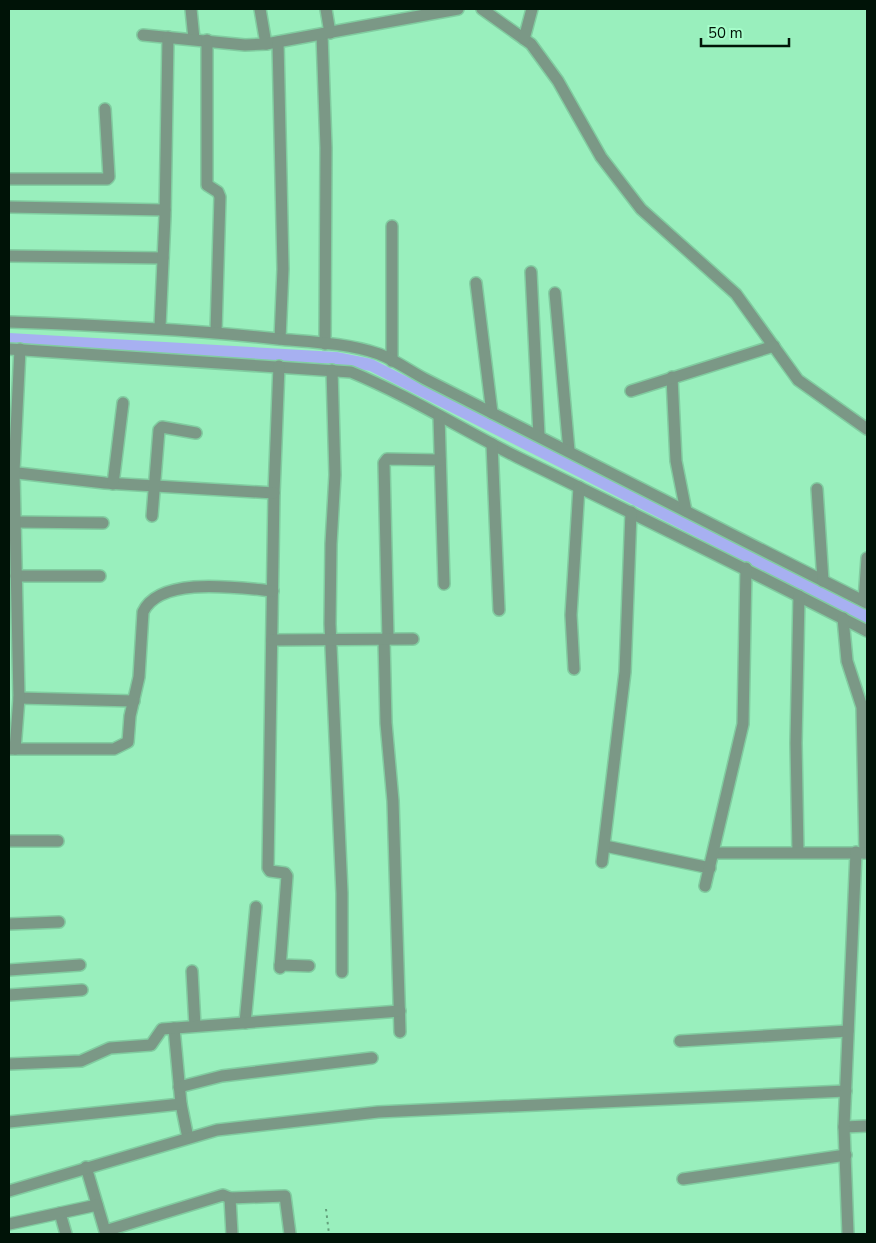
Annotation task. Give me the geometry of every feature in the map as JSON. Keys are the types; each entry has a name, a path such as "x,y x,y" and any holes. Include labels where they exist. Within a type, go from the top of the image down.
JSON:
{"street":[{"path":"191,9 194,39"},
{"path":"260,9 266,44"},
{"path":"325,344 326,9"},
{"path":"143,35 245,44 266,44 443,10 458,9"},
{"path":"482,9 531,44 558,81 600,157 641,209 736,294 798,380 843,410 867,429"},
{"path":"524,39 532,9"},
{"path":"160,327 165,210 168,37"},
{"path":"207,40 207,180 208,185 218,192 220,197 216,332"},
{"path":"278,42 283,269 280,339"},
{"path":"9,178 107,179 109,177 105,109"},
{"path":"9,207 165,210"},
{"path":"392,226 392,361"},
{"path":"9,256 163,258"},
{"path":"531,272 539,436"},
{"path":"476,283 492,413"},
{"path":"555,293 569,451"},
{"path":"9,322 160,327 363,349 392,361 865,602 867,558"},
{"path":"631,391 774,346"},
{"path":"273,591 201,585 157,596 147,604 143,612 139,678 128,742 114,749 12,749 19,698 16,522 11,472 14,349 279,366 332,370 359,375 492,444 746,568 867,631"},
{"path":"279,366 274,493 268,868 270,871 285,873 287,876 280,966 309,966"},
{"path":"332,370 335,475 331,544 330,640 342,894 342,972"},
{"path":"672,377 676,461 686,511"},
{"path":"113,484 123,403"},
{"path":"439,416 444,584"},
{"path":"152,516 158,430 162,427 196,433"},
{"path":"492,444 499,610"},
{"path":"400,1032 393,801 386,723 384,464 387,460 440,460"},
{"path":"11,472 113,484 274,493"},
{"path":"574,670 572,615 579,487"},
{"path":"817,489 823,581"},
{"path":"602,862 606,846 610,794 625,672 631,512"},
{"path":"16,522 103,523"},
{"path":"705,886 715,853 743,724 746,568"},
{"path":"16,576 100,576"},
{"path":"798,852 796,743 799,596"},
{"path":"843,618 847,661 862,708 863,853 848,1032 844,1127 848,1234"},
{"path":"272,640 413,639"},
{"path":"19,698 134,701"},
{"path":"9,841 58,841"},
{"path":"606,846 710,868"},
{"path":"715,853 863,853"},
{"path":"245,1022 256,907"},
{"path":"9,924 59,922"},
{"path":"9,970 80,965"},
{"path":"192,970 195,1026"},
{"path":"9,995 82,990"},
{"path":"9,1064 80,1061 110,1048 151,1045 162,1029 400,1011"},
{"path":"174,1028 181,1104 188,1138"},
{"path":"680,1041 848,1032"},
{"path":"179,1087 222,1076 372,1058"},
{"path":"9,1190 217,1130 378,1112 846,1091"},
{"path":"9,1122 181,1104"},
{"path":"844,1127 867,1126"},
{"path":"683,1179 846,1155"},
{"path":"86,1167 105,1231 223,1195 230,1198 284,1196 290,1234"},
{"path":"230,1198 232,1234"},
{"path":"9,1224 97,1205"},
{"path":"60,1213 66,1234"}],"path":[{"path":"326,1209 329,1234"}],"waterway":[{"path":"9,339 336,358 371,365 867,617"}]}
